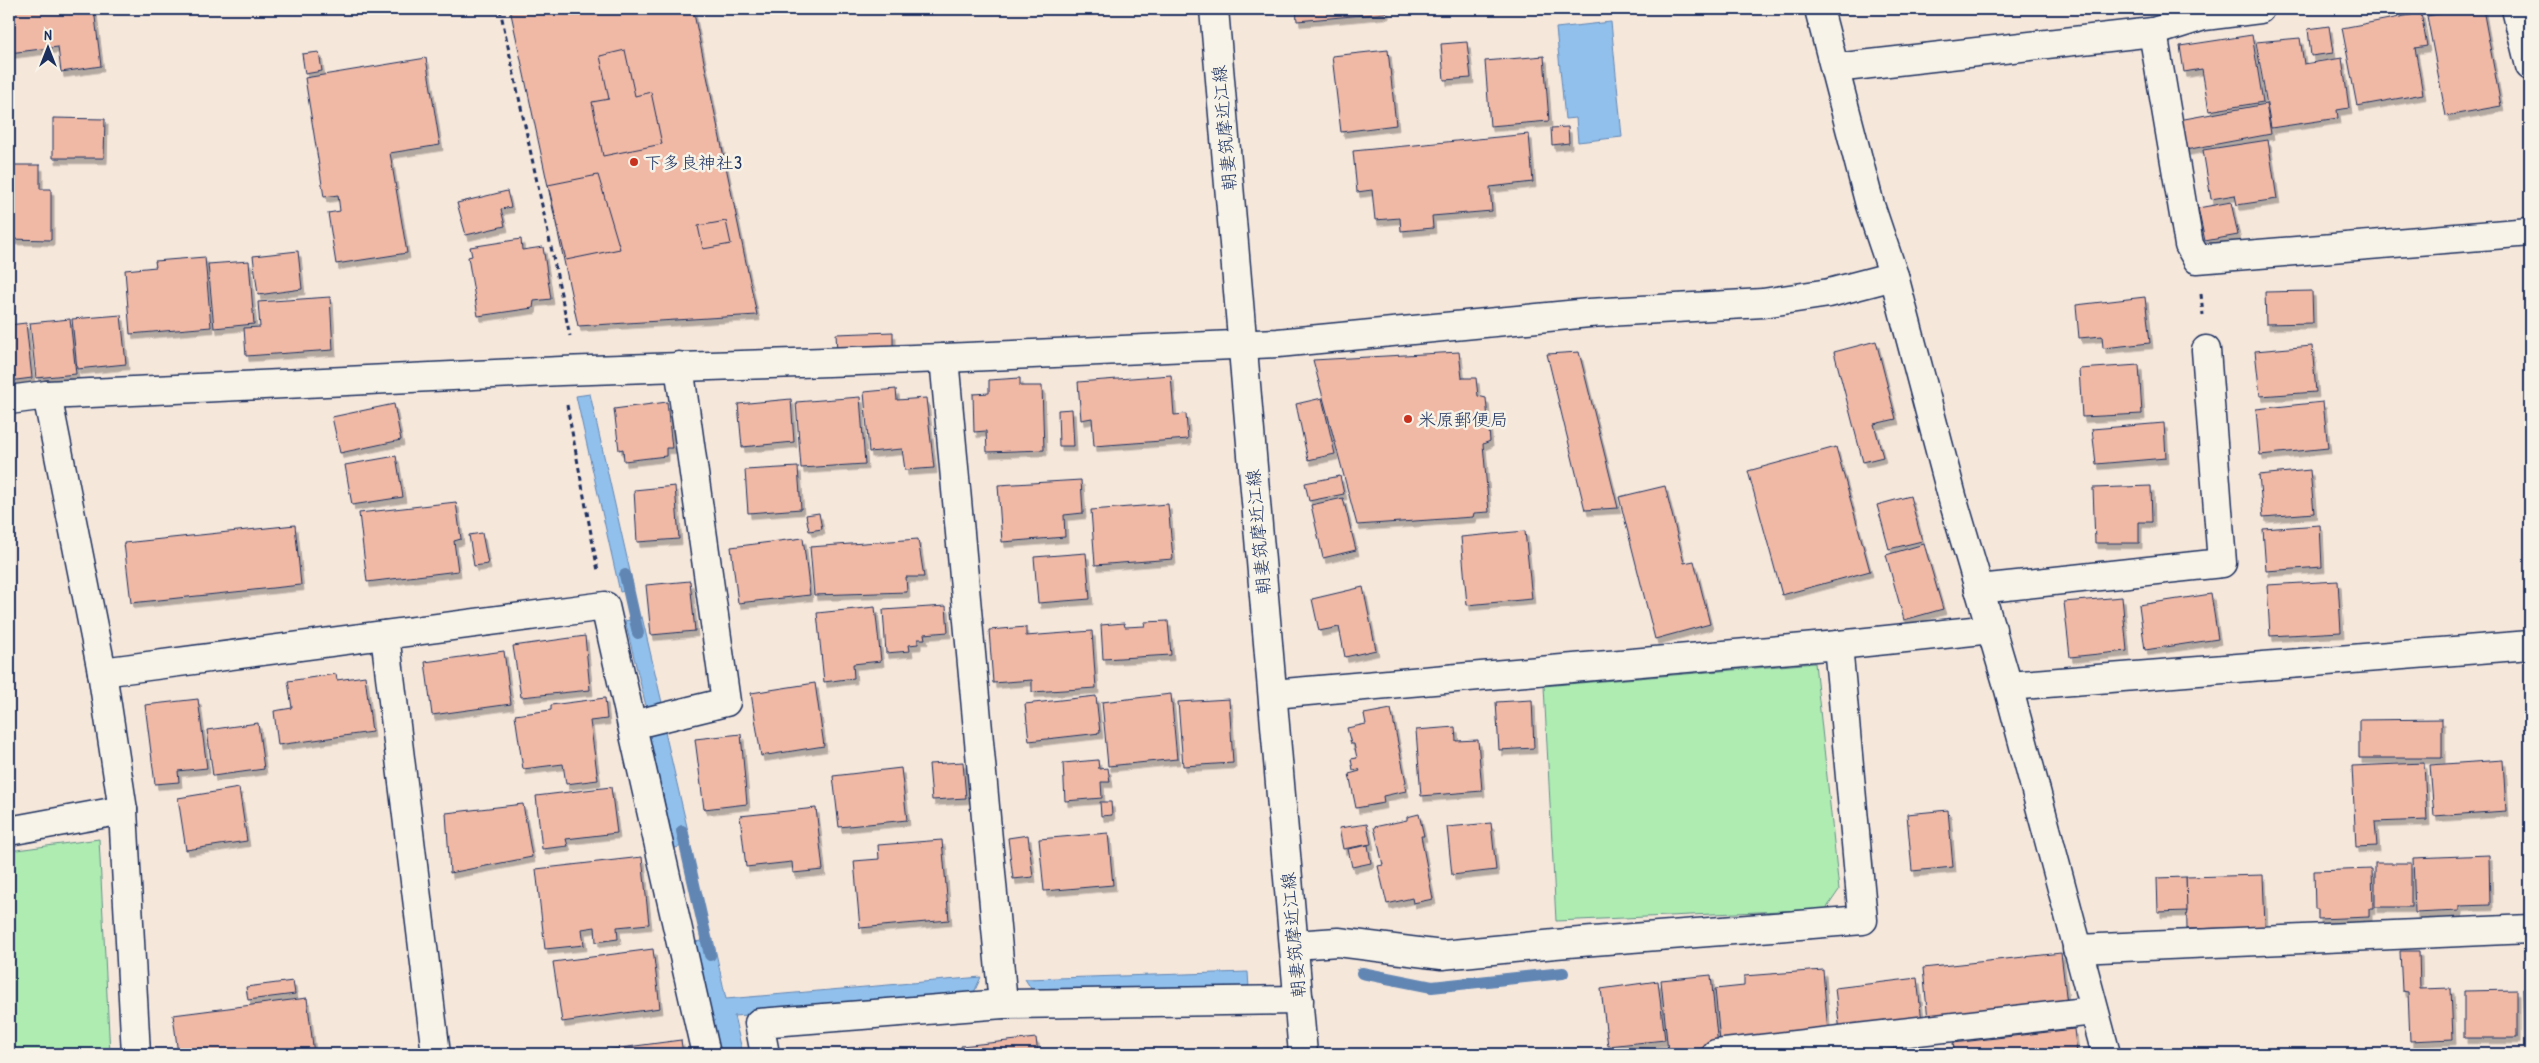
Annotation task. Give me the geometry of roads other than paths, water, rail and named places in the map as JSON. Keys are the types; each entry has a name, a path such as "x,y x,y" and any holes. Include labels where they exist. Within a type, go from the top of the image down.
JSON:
{"street":[{"name":"朝妻筑摩近江線","path":"1214,9 1303,1054"},
{"path":"1819,9 1870,205 1894,276 1953,500 2008,686 2106,1054"},
{"path":"1835,68 2153,32 2203,12 2260,9"},
{"path":"2516,9 2530,66"},
{"path":"2153,32 2189,245 2198,259 2530,232"},
{"path":"9,400 47,395 679,366 944,358 1242,345 1589,312 1763,302 1829,293 1894,276"},
{"path":"1979,589 2222,563 2206,350"},
{"path":"944,358 1003,1004"},
{"path":"649,721 726,702 679,366"},
{"path":"47,395 102,672 123,810 136,1054"},
{"path":"102,672 605,606 649,721 706,1054"},
{"path":"1273,694 1838,645 1992,629"},
{"path":"385,635 436,1054"},
{"path":"1294,945 1338,942 1442,955 1555,944 1863,920 1838,645"},
{"path":"2008,686 2530,645"},
{"path":"9,830 123,810"},
{"path":"2077,949 2530,929"},
{"path":"765,1054 759,1023 1003,1004 1299,1000"},
{"path":"1716,1054 2094,1011"}],"water":[{"path":"1611,22 1622,137 1578,142 1576,118 1565,119 1556,28"},
{"path":"590,394 634,589 620,592 576,396"},
{"path":"642,617 663,707 647,710 625,621"},
{"path":"665,732 691,844 675,848 649,735"},
{"path":"713,939 726,999 981,977 971,999 734,1016 743,1054 719,1054 695,942"},
{"path":"1248,972 1249,988 1035,995 1025,979"}],"waterway":[{"path":"625,575 638,633"},
{"path":"682,831 710,955"},
{"path":"1362,973 1432,987 1563,973"}],"place":[{"name":"下多良神社3","path":"634,162"},
{"name":"米原郵便局","path":"1408,419"}]}
